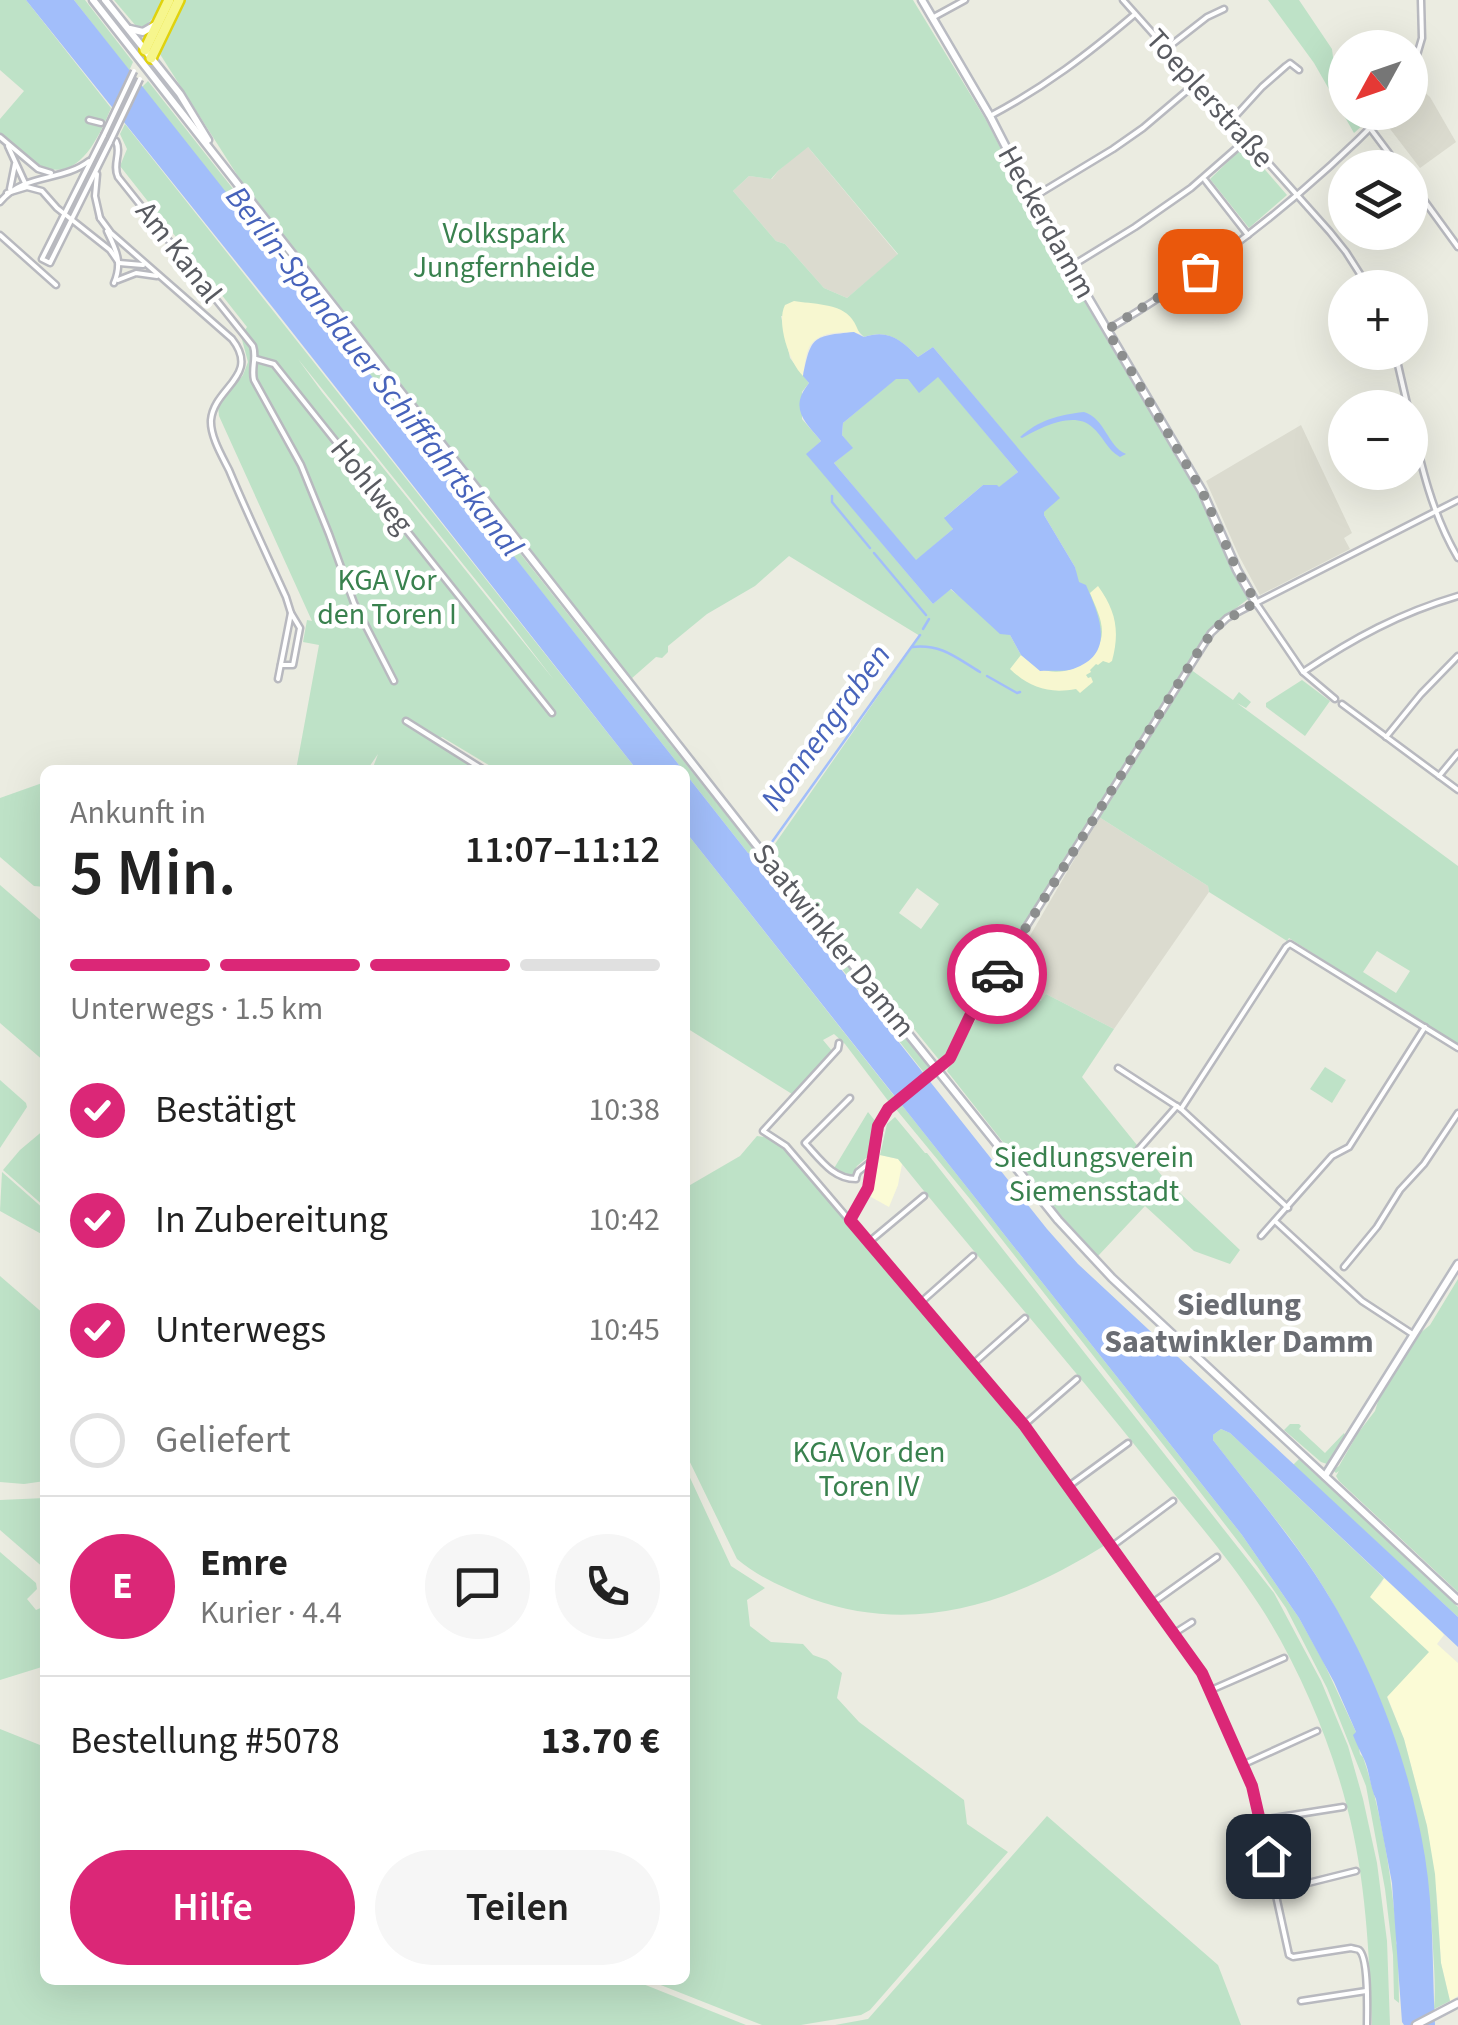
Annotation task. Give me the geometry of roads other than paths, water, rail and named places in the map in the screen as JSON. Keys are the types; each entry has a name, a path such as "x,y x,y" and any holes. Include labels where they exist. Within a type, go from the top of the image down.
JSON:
{"highway":[{"path":"146,59 169,0"},
{"path":"146,59 179,0"}],"main road":[{"name":"Saatwinkler Damm","path":"93,0 146,59 233,179 770,862 1058,1220 1098,1264 1458,1600"},
{"name":"Saatwinkler Damm","path":"105,0 146,59"},
{"name":"Heckerdamm","path":"922,0 990,116 1070,267 1202,491 1237,570 1256,602"},
{"path":"125,26 143,32 159,22"},
{"path":"1325,1476 1455,1275 1458,1264"},
{"path":"1416,2025 1458,2003"}],"street":[{"path":"932,18 965,0"},
{"name":"Toeplerstraße","path":"1123,0 1346,252 1357,270"},
{"path":"1421,0 1422,30"},
{"path":"1166,49 1207,17 1224,10"},
{"path":"990,116 1046,85 1135,14"},
{"path":"146,59 113,142 50,263 42,259 134,71 146,59"},
{"path":"1231,121 1290,62 1299,70"},
{"path":"1032,198 1113,150 1196,83"},
{"path":"89,120 101,123"},
{"path":"1107,330 1191,278 1248,235 1368,130"},
{"path":"0,137 38,169 56,174"},
{"path":"1070,267 1135,228 1204,178 1248,139"},
{"path":"6,142 26,185 42,191 110,250 119,263"},
{"name":"Am Kanal","path":"113,142 119,152 118,177 253,346 256,359"},
{"path":"93,158 101,162"},
{"path":"7,193 77,170 93,158"},
{"path":"0,202 13,180 15,161"},
{"path":"101,162 94,196 118,254 114,283 136,273 166,281"},
{"path":"1204,178 1248,235"},
{"path":"1428,206 1458,247"},
{"path":"100,218 111,234 232,339 241,354 239,372 217,402 210,422 300,628 296,656 290,667 280,665"},
{"path":"0,235 56,286"},
{"path":"119,263 138,263 152,270"},
{"path":"256,359 254,380 300,465 354,603 394,681"},
{"name":"Hohlweg","path":"256,359 274,364 552,712"},
{"path":"1428,488 1458,558"},
{"path":"850,1220 868,1188 878,1126 886,1111 956,1051 970,1016 1203,644 1220,624 1256,602 1458,500"},
{"path":"1304,672 1402,614 1458,596"},
{"path":"1256,602 1304,672 1335,699"},
{"path":"278,679 291,613"},
{"path":"1386,737 1458,656"},
{"path":"1342,704 1458,790"},
{"path":"406,721 476,765"},
{"path":"1439,776 1458,753"},
{"path":"1139,1148 1180,1108 1290,944 1458,1048"},
{"path":"1261,1236 1332,1156 1349,1147 1424,1027"},
{"path":"839,1043 838,1049 763,1131 786,1146 1024,1425 1202,1673 1252,1786 1289,1955 1293,1958 1359,1950 1363,1955 1367,2025"},
{"path":"1118,1068 1180,1108 1288,1208"},
{"path":"850,1098 806,1143 832,1171 846,1179 856,1179 868,1188"},
{"path":"1344,1266 1458,1114"},
{"path":"856,1179 858,1172 873,1160"},
{"path":"869,1242 924,1196"},
{"path":"1275,1221 1362,1302 1414,1335"},
{"path":"920,1302 973,1256"},
{"path":"973,1364 1025,1318"},
{"path":"1024,1425 1077,1379"},
{"path":"1068,1486 1128,1443"},
{"path":"1111,1547 1173,1501"},
{"path":"1152,1604 1217,1557"},
{"path":"1174,1634 1192,1622"},
{"path":"1211,1690 1284,1658"},
{"path":"1242,1764 1317,1730"},
{"path":"1261,1820 1343,1806"},
{"path":"1276,1890 1356,1871"},
{"path":"1302,2001 1366,1991"}],"water":[{"name":"Berlin-Spandauer Schifffahrtskanal","path":"26,0 74,0 679,765 633,765"},
{"path":"840,333 888,335 918,357 933,347 1060,498 1044,515 1096,609 1100,644 1087,662 1069,670 1040,671 1021,655 1010,635 1000,634 951,589 933,604 806,454 821,441 804,420 800,407 809,383 803,376 809,353 822,337","holes":["938,377 1018,472 999,487 983,485 944,518 953,529 916,560 834,463 853,448 842,435 843,423 896,379 908,379 919,393"]},
{"path":"1084,412 1097,420 1126,454 1120,457 1092,427 1076,420 1057,422 1020,437 1049,419"},
{"path":"690,779 1078,1264 1458,1617 1458,1647 1230,1433 1221,1429 1213,1435 1315,1574 1353,1640 1385,1710 1409,1783 1425,1857 1435,2025 1402,2022 1392,1883 1376,1799 1353,1735 1356,1732 1299,1618 1242,1535 690,837"}],"waterway":[{"name":"Nonnengraben","path":"832,496 832,502 870,548"},
{"name":"Nonnengraben","path":"874,553 926,615"},
{"name":"Nonnengraben","path":"923,629 929,619"},
{"name":"Nonnengraben","path":"767,845 920,635"},
{"path":"912,647 940,650 980,672"},
{"path":"987,676 1020,692"}],"tunnel":[{"path":"101,123 116,141"}],"district":[{"name":"Siedlung Saatwinkler Damm","path":"1239,1322"}],"park label":[{"name":"Volkspark Jungfernheide","path":"504,250"},
{"name":"KGA Vor den Toren I","path":"387,597"},
{"name":"Siedlungsverein Siemensstadt","path":"1094,1174"},
{"name":"KGA Vor den Toren IV","path":"869,1469"}]}
